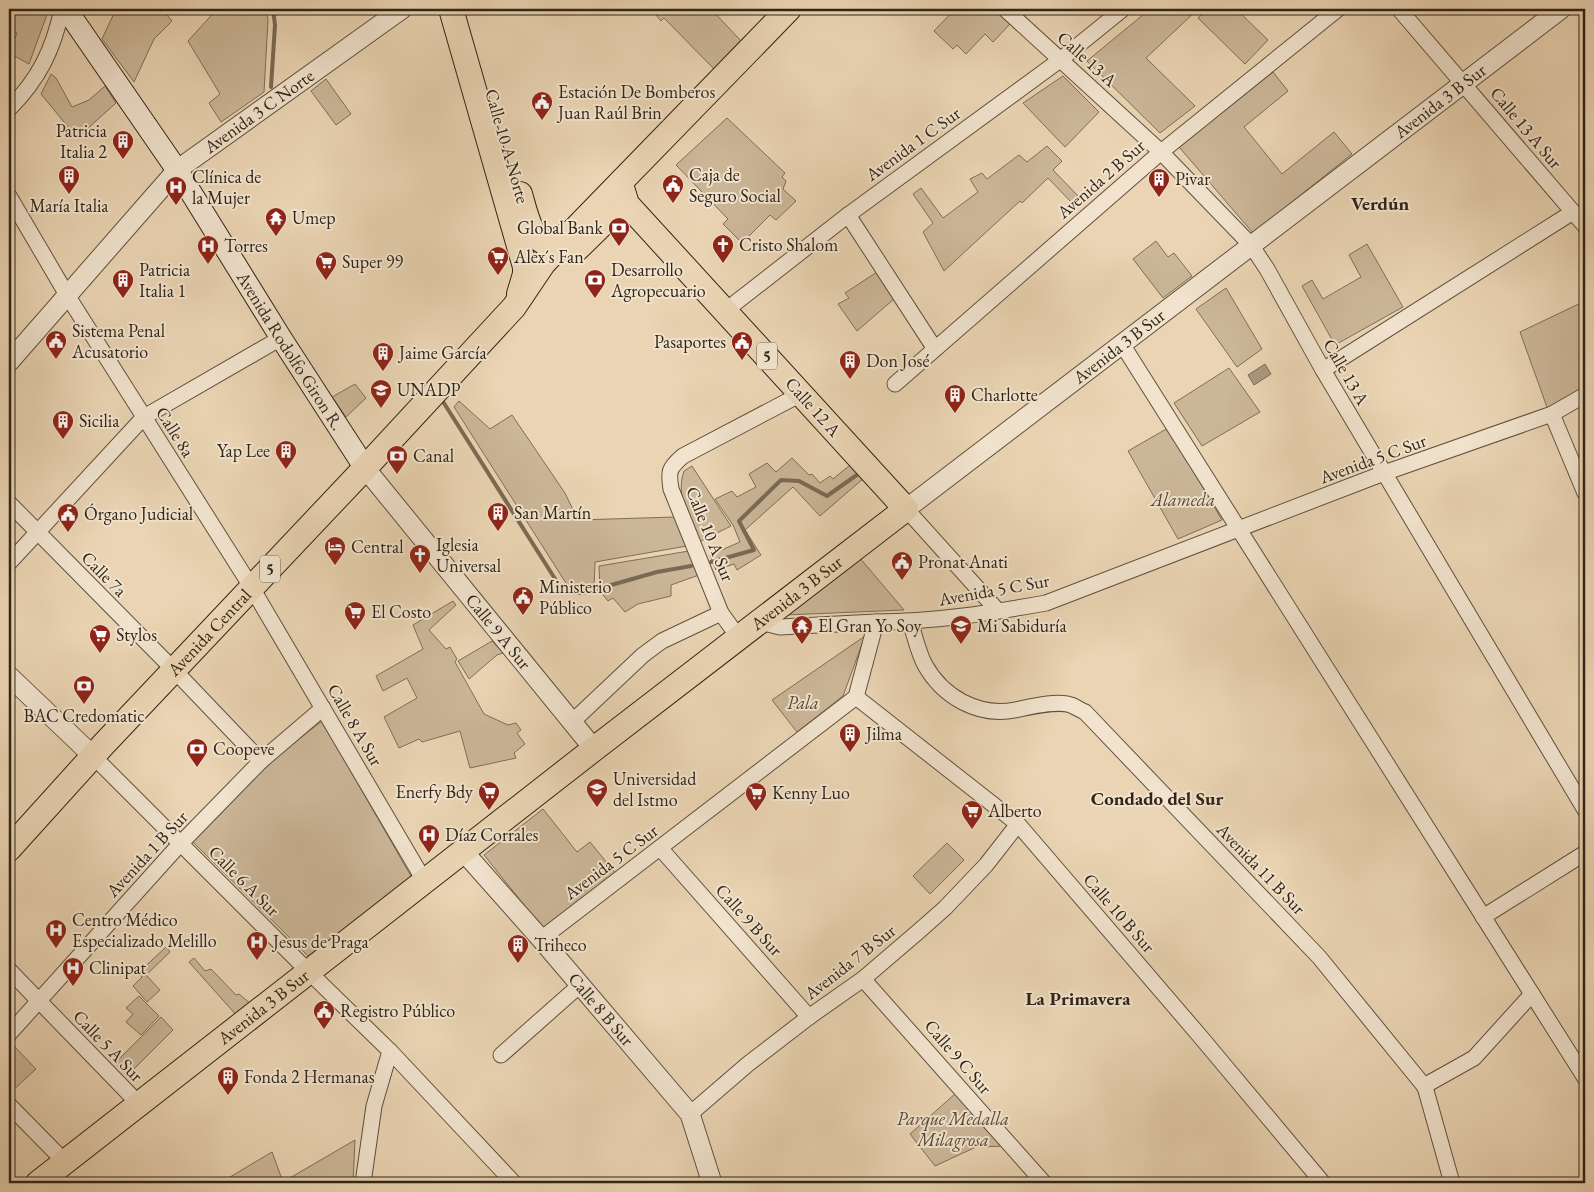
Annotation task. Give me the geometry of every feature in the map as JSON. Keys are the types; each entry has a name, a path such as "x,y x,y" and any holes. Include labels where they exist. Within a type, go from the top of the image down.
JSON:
{"main road":[{"name":"Avenida Rodolfo Giron R.","path":"66,9 177,170 281,338 365,468"},
{"name":"Calle 10 A Norte","path":"451,9 527,219 535,235 541,241 553,242 577,227"},
{"name":"Calle 10 A Norte","path":"468,9 484,96 518,246 524,261 525,274 514,307"},
{"name":"5","path":"514,307 543,264 577,227 789,9"},
{"name":"5","path":"543,264 550,262 558,256 625,198 806,9"},
{"path":"514,307 528,297 619,208 625,198"},
{"name":"Calle 12 A","path":"625,198 725,311 906,509"},
{"path":"518,246 533,260 543,264"},
{"name":"Avenida Central","path":"9,849 93,756 514,307"},
{"path":"885,525 892,509 890,492"},
{"name":"Avenida 3 B Sur","path":"38,1183 594,749 906,509"}],"street":[{"path":"9,110 23,95 51,48 62,9"},
{"name":"Avenida 3 C Norte","path":"9,362 177,170 402,9"},
{"name":"Calle 13 A","path":"1006,9 1162,152 1251,245 1267,269 1323,370 1585,810"},
{"name":"Avenida 1 C Sur","path":"725,311 848,215 1060,60 1123,9"},
{"name":"Avenida 2 B Sur","path":"895,384 1162,152 1338,9"},
{"name":"Calle 13 A Sur","path":"1399,9 1585,226"},
{"name":"Avenida 3 B Sur","path":"906,509 1560,9"},
{"name":"Calle 8a","path":"9,196 68,295 252,588"},
{"path":"1323,370 1573,212"},
{"path":"848,215 935,349"},
{"path":"9,564 36,532 144,417 281,338"},
{"path":"1122,344 1585,1078"},
{"name":"Calle 10 A Sur","path":"739,638 721,613 671,490 669,474 673,464 683,456 801,394"},
{"name":"Avenida 5 C Sur","path":"760,622 780,627 910,622 1046,603 1384,473 1552,414 1585,395"},
{"path":"1552,414 1585,494"},
{"name":"Calle 9 A Sur","path":"365,468 594,749"},
{"name":"Calle 7a","path":"9,503 261,761"},
{"name":"Calle 12 A","path":"906,509 998,611"},
{"name":"Calle 8 A Sur","path":"252,588 425,882"},
{"path":"572,722 643,655 662,641 721,613"},
{"path":"856,697 876,622"},
{"name":"Avenida 11 B Sur","path":"910,622 920,654 933,676 954,697 968,706 984,711 1000,712 1042,705 1070,704 1085,712 1319,957 1424,1086 1452,1183"},
{"path":"9,676 93,756"},
{"name":"Avenida 5 C Sur","path":"541,939 856,697"},
{"name":"Calle 10 B Sur","path":"856,697 1018,824 1194,1028 1323,1183"},
{"name":"Avenida 1 B Sur","path":"9,1034 180,844 261,761 323,708"},
{"name":"Calle 6 A Sur","path":"93,756 390,1051 514,1183"},
{"name":"Avenida 7 B Sur","path":"690,1114 748,1064 809,1017 863,979 945,908 986,865 1018,824"},
{"name":"Calle 9 B Sur","path":"660,848 809,1017"},
{"name":"Calle 8 B Sur","path":"463,852 541,939 690,1114 712,1183"},
{"path":"1483,917 1585,854"},
{"name":"Calle 5 A Sur","path":"9,970 139,1104"},
{"name":"Calle 9 C Sur","path":"863,979 1044,1183"},
{"path":"501,1055 580,985"},
{"path":"1424,1086 1474,1058 1532,994"},
{"path":"363,1183 374,1106 390,1051"},
{"path":"9,1105 65,1162"}],"green space":[{"path":"9,9 49,9 29,64 9,53 17,33 9,28"},
{"path":"116,9 162,9 172,21 154,39 134,82 102,39"},
{"path":"217,9 266,9 268,20 264,92 221,122 209,103 220,94 188,41"},
{"path":"651,9 711,9 743,43 715,70 664,18 661,21"},
{"path":"955,9 994,9 1010,24 993,42 985,34 966,54 957,45 953,49 934,31"},
{"path":"1150,9 1198,9 1146,58 1195,106 1160,133 1087,61"},
{"path":"1207,9 1236,9 1268,40 1245,64 1198,18"},
{"path":"1273,72 1288,91 1244,127 1282,174 1334,132 1352,154 1253,233 1179,147"},
{"path":"51,74 56,78 72,107 89,100 105,86 116,103 77,138 41,94"},
{"path":"1063,76 1099,112 1065,147 1023,103"},
{"path":"326,79 351,114 336,125 311,91"},
{"path":"727,118 785,173 782,177 786,181 783,189 796,201 776,220 770,215 742,243 723,224 728,219 676,165"},
{"path":"1047,146 1062,161 1053,170 1080,198 1074,205 1048,178 1022,203 1020,201 944,271 923,232 933,223 913,194 921,188 943,218 978,192 970,179 982,173 987,179 1019,155 1027,162"},
{"path":"1156,241 1168,257 1174,253 1192,276 1163,298 1133,259"},
{"path":"1367,244 1403,307 1335,345 1302,286 1312,280 1323,299 1361,277 1349,255"},
{"path":"877,272 894,299 857,331 838,304 849,298 845,293"},
{"path":"1226,288 1262,349 1237,367 1196,309"},
{"path":"1585,301 1585,390 1548,410 1520,332"},
{"path":"1229,368 1260,412 1202,446 1174,403"},
{"path":"355,384 366,398 346,417 332,397"},
{"path":"459,401 490,429 512,415 565,493 578,520 675,517 687,546 595,562 594,587 571,591 454,407"},
{"name":"Alameda","path":"1168,428 1222,520 1178,539 1128,451"},
{"path":"792,458 820,483 830,476 833,479 850,465 864,478 820,516 793,487 745,530 761,555 737,570 734,564 716,570 710,555 740,542 733,525 715,499 732,491 737,497 756,487 749,474 767,463 776,472"},
{"path":"692,466 731,526 699,542 688,516 681,489 684,471"},
{"path":"689,551 699,575 671,585 671,596 638,604 625,612 613,598 608,601 600,591 599,566"},
{"path":"859,557 904,610 785,615"},
{"path":"453,601 456,605 429,630 446,649 450,647 457,659 455,662 484,714 508,725 516,723 521,730 517,733 525,744 514,753 516,758 470,768 460,731 422,742 419,739 399,748 384,717 417,698 407,678 383,691 376,676 423,649 413,625"},
{"name":"Pala","path":"865,636 843,696 797,732 772,700"},
{"path":"492,641 503,653 497,655 469,679 458,661"},
{"path":"322,721 412,878 308,956 192,841 266,765"},
{"path":"543,809 577,852 590,842 616,874 545,931 484,855"},
{"path":"947,843 964,860 930,894 913,876"},
{"path":"166,947 170,952 146,975 160,990 147,1002 133,986 142,977 138,973"},
{"path":"194,958 205,971 211,969 236,995 239,994 252,1005 237,1016 189,962"},
{"path":"139,996 159,1016 141,1035 126,1022 133,1014 126,1008"},
{"path":"161,1017 173,1030 128,1075 115,1063"},
{"path":"12,1044 36,1069 9,1094 9,1048"},
{"name":"Parque Medalla Milagrosa","path":"956,1093 1007,1146 976,1147 935,1166 910,1134"},
{"path":"355,1140 353,1183 220,1183 272,1152 283,1182"}],"shaded area":[{"path":"1265,364 1271,374 1254,385 1248,375"}],"waterway":[{"path":"271,87 275,25 273,9"},
{"path":"686,9 690,11"},
{"path":"442,400 564,593 583,593 657,572 691,566"},
{"path":"711,562 754,550 739,521 781,480 799,481 827,496 861,472"}],"place":[{"name":"Estación De Bomberos Juan Raúl Brin","path":"542,121"},
{"name":"Patricia Italia 2","path":"123,160"},
{"name":"María Italia","path":"69,195"},
{"name":"Pivar","path":"1159,198"},
{"name":"Caja de Seguro Social","path":"673,204"},
{"name":"Clínica de la Mujer","path":"176,206"},
{"name":"Umep","path":"276,237"},
{"name":"Global Bank","path":"619,247"},
{"name":"Cristo Shalom","path":"723,264"},
{"name":"Torres","path":"208,265"},
{"name":"Alex´s Fan","path":"498,276"},
{"name":"Super 99","path":"326,281"},
{"name":"Patricia Italia 1","path":"123,299"},
{"name":"Desarrollo Agropecuario","path":"595,299"},
{"name":"Sistema Penal Acusatorio","path":"56,360"},
{"name":"Pasaportes","path":"742,361"},
{"name":"Jaime García","path":"383,372"},
{"name":"Don José","path":"850,380"},
{"name":"UNADP","path":"381,409"},
{"name":"Charlotte","path":"955,414"},
{"name":"Sicilia","path":"63,440"},
{"name":"Yap Lee","path":"286,470"},
{"name":"Canal","path":"397,475"},
{"name":"San Martín","path":"498,532"},
{"name":"Órgano Judicial","path":"68,533"},
{"name":"Central","path":"335,566"},
{"name":"Iglesia Universal","path":"420,574"},
{"name":"Pronat Anati","path":"902,581"},
{"name":"Ministerio Público","path":"523,616"},
{"name":"El Costo","path":"355,631"},
{"name":"El Gran Yo Soy","path":"802,645"},
{"name":"Mi Sabiduría","path":"961,645"},
{"name":"Stylos","path":"100,654"},
{"name":"BAC Credomatic","path":"84,705"},
{"name":"Jilma","path":"850,753"},
{"name":"Coopeve","path":"197,768"},
{"name":"Universidad del Istmo","path":"597,808"},
{"name":"Enerfy Bdy","path":"489,811"},
{"name":"Kenny Luo","path":"756,812"},
{"name":"Alberto","path":"972,830"},
{"name":"Díaz Corrales","path":"429,854"},
{"name":"Centro Médico Especializado Melillo","path":"56,949"},
{"name":"Jesus de Praga","path":"257,961"},
{"name":"Triheco","path":"518,964"},
{"name":"Clinipat","path":"73,987"},
{"name":"Registro Público","path":"324,1030"},
{"name":"Fonda 2 Hermanas","path":"228,1096"}],"district":[{"name":"Verdún","path":"1380,203"},
{"name":"Condado del Sur","path":"1157,798"},
{"name":"La Primavera","path":"1078,998"}]}
